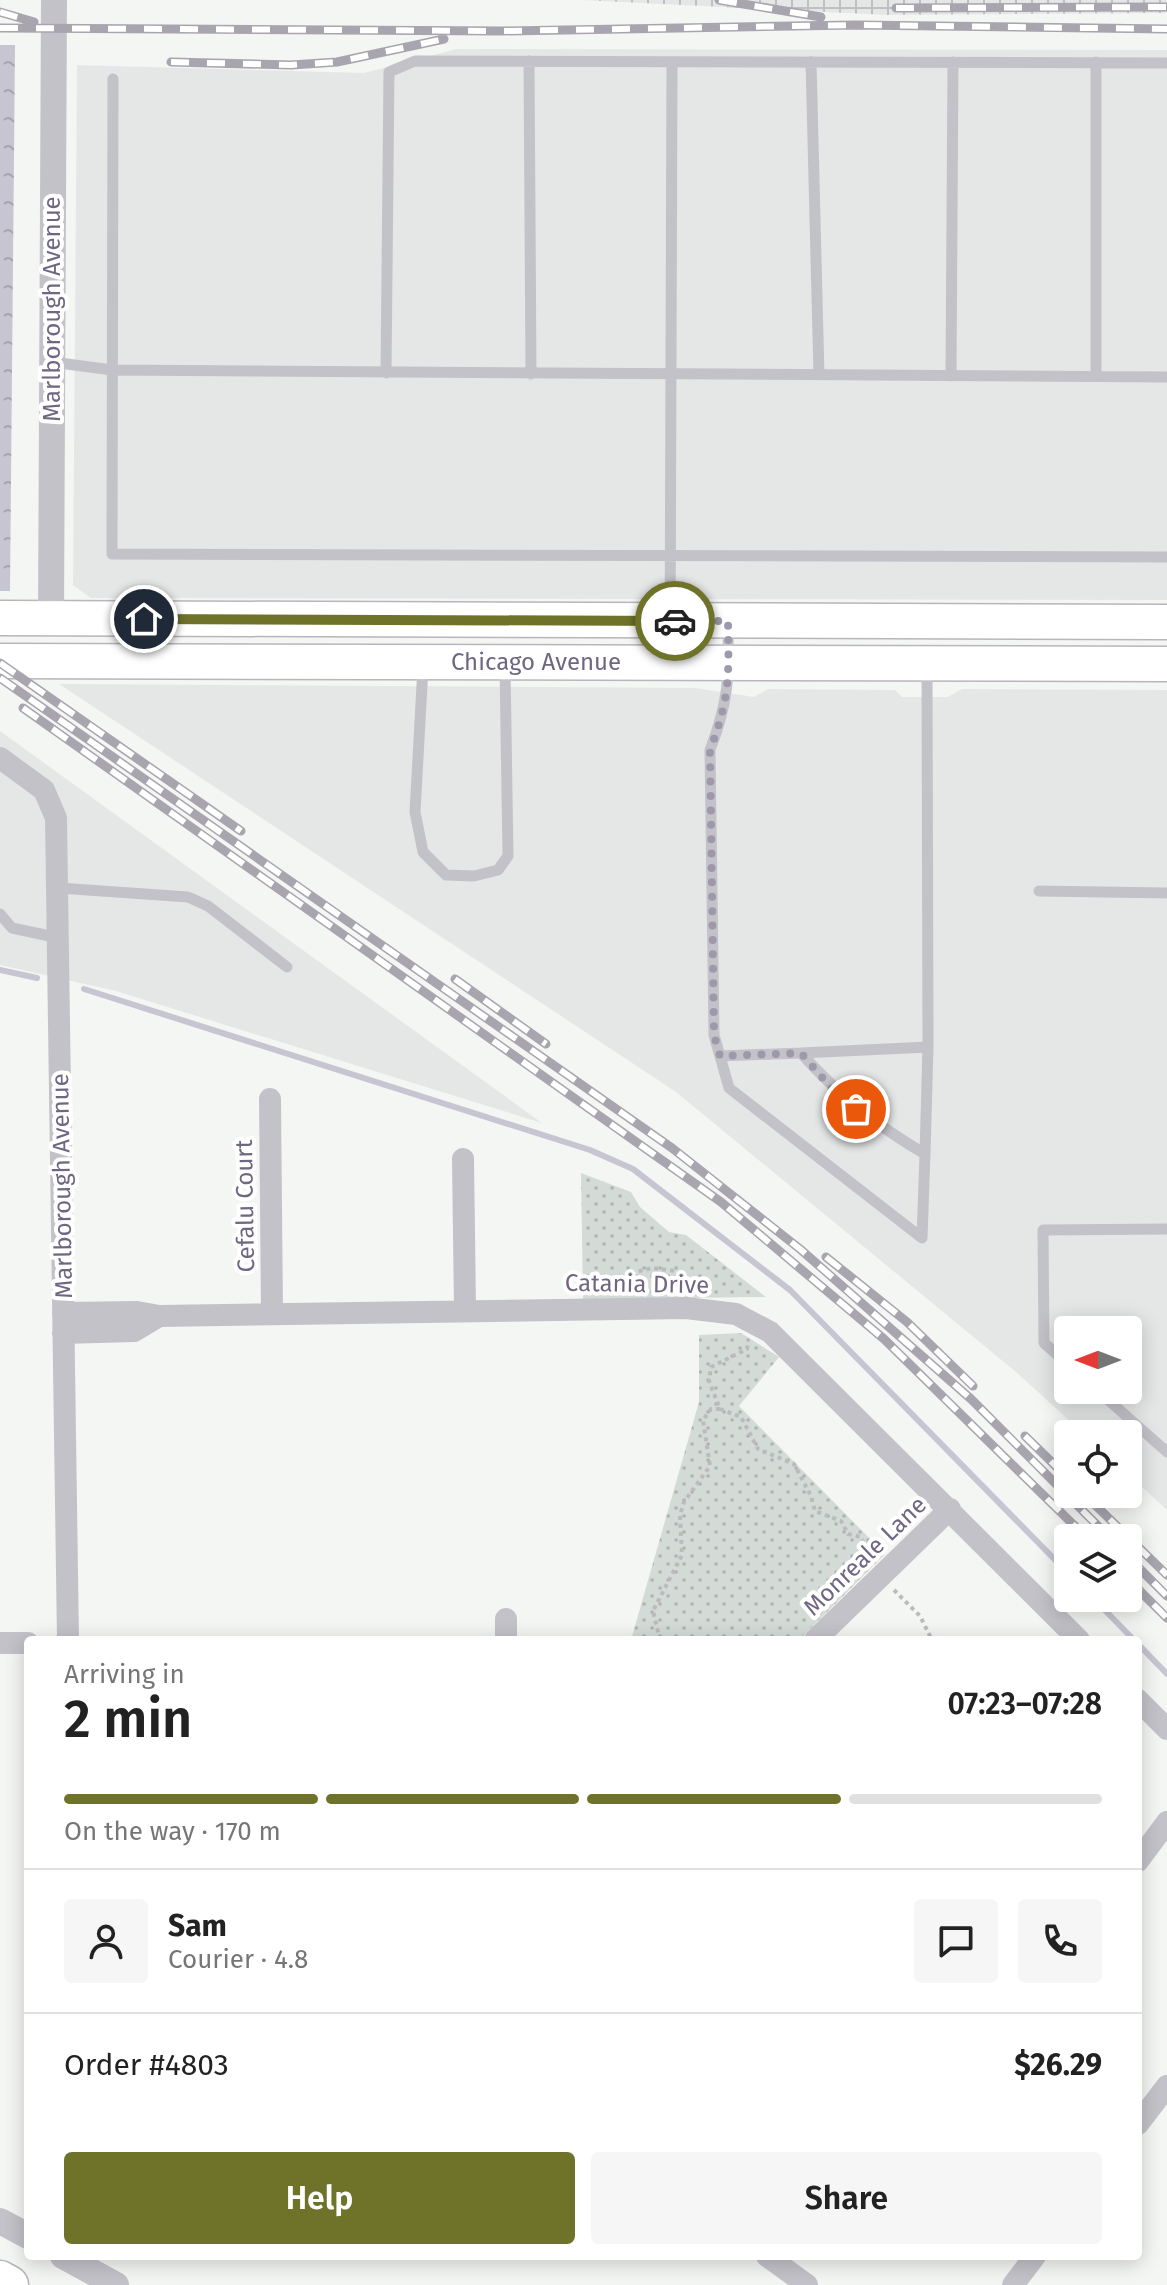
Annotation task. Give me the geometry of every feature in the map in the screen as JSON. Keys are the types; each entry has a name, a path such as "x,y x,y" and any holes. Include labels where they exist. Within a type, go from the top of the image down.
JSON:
{"highway":[{"path":"0,2280 9,2285"}],"main road":[{"name":"Chicago Avenue","path":"0,618 1167,622"},
{"path":"51,619 62,637 163,639 228,662"},
{"name":"Chicago Avenue","path":"0,661 1167,664"}],"street":[{"name":"Marlborough Avenue","path":"51,619 54,0"},
{"name":"Marlborough Avenue","path":"0,758 44,790 56,818 68,1636"},
{"name":"Cefalu Court","path":"270,1099 272,1313"},
{"path":"463,1159 465,1310"},
{"name":"Catania Drive","path":"63,1323 137,1312 159,1316 686,1308 736,1314 758,1324 950,1509 1075,1636"},
{"name":"Monreale Lane","path":"820,1636 950,1509"},
{"path":"0,1643 24,1643"},
{"path":"1142,1704 1167,1729"},
{"path":"1142,1856 1167,1822"},
{"path":"1142,2119 1167,2086"},
{"path":"0,2221 24,2234"},
{"path":"71,2260 116,2285"},
{"path":"773,2260 807,2285"},
{"path":"1013,2285 1032,2260"}],"lane":[{"path":"386,373 389,72 415,61 1167,63"},
{"path":"529,61 531,374"},
{"path":"670,663 672,62"},
{"path":"811,62 819,375"},
{"path":"951,376 953,62"},
{"path":"1096,62 1096,376"},
{"path":"113,79 112,554 671,558 1167,557"},
{"path":"52,362 112,370 1167,377"},
{"path":"728,621 729,663 725,709 710,750 714,1035 729,1088 922,1238 928,1047 927,664"},
{"path":"423,662 415,812 423,852 446,875 474,876 498,870 508,856 506,663"},
{"path":"59,888 188,897 208,906 287,967"},
{"path":"1039,891 1167,893"},
{"path":"0,914 12,928 59,939"},
{"path":"720,1056 928,1047"},
{"path":"801,1053 833,1090 879,1127 925,1154"},
{"path":"1054,1352 1044,1343 1043,1230 1167,1229"},
{"path":"1113,1404 1167,1452"}],"path":[{"path":"619,1292 632,1273 652,1268 675,1271 687,1294"},
{"path":"720,1409 709,1381 711,1367 747,1349 758,1324"},
{"path":"659,1636 653,1611 682,1555 680,1515 684,1502 710,1466 703,1420 711,1409 741,1417 758,1449 794,1464 815,1511 841,1521 848,1534 861,1537 867,1553 857,1573"},
{"path":"881,1577 920,1616 930,1636"}],"shaded area":[{"path":"582,0 1167,0 1167,13 887,15"},
{"path":"457,49 1167,50 1167,600 91,598 73,585 77,65 364,73"},
{"path":"59,684 695,688 754,697 768,689 895,690 902,697 948,697 962,689 1167,690 1167,1510 1142,1487 1142,1420 1069,1420 1016,1372 676,1092"},
{"path":"0,731 542,1123 116,991 0,965"},
{"path":"581,1173 631,1192 640,1207 669,1232 686,1235 766,1297 583,1299"},
{"path":"741,1333 779,1357 739,1406 885,1554 803,1636 632,1636 699,1402 699,1335"}],"water":[{"path":"0,45 15,45 10,591 0,591"}],"waterway":[{"path":"0,970 37,978"},
{"path":"84,989 590,1150 633,1169 790,1290 1054,1559"},
{"path":"1107,1612 1130,1636"},
{"path":"1142,1648 1167,1674"}],"railway":[{"path":"719,0 821,17"},
{"path":"896,8 1167,7"},
{"path":"0,12 34,22"},
{"path":"0,28 502,31 856,25 1167,29"},
{"path":"171,62 291,65 337,62 444,39"},
{"path":"0,663 241,831"},
{"path":"0,678 672,1148 800,1249 971,1399 1096,1524"},
{"path":"23,708 721,1202 884,1339 1073,1524"},
{"path":"455,979 546,1044"},
{"path":"826,1257 907,1322 973,1386"},
{"path":"1025,1436 1054,1464"},
{"path":"1098,1508 1167,1575"},
{"path":"1142,1571 1167,1596"},
{"path":"1142,1593 1167,1618"}],"way so far":[{"path":"675,621 728,621 729,687 725,709 710,750 714,1035 720,1056 801,1053 833,1090 856,1109"}],"route":[{"path":"144,619 675,621"}]}
